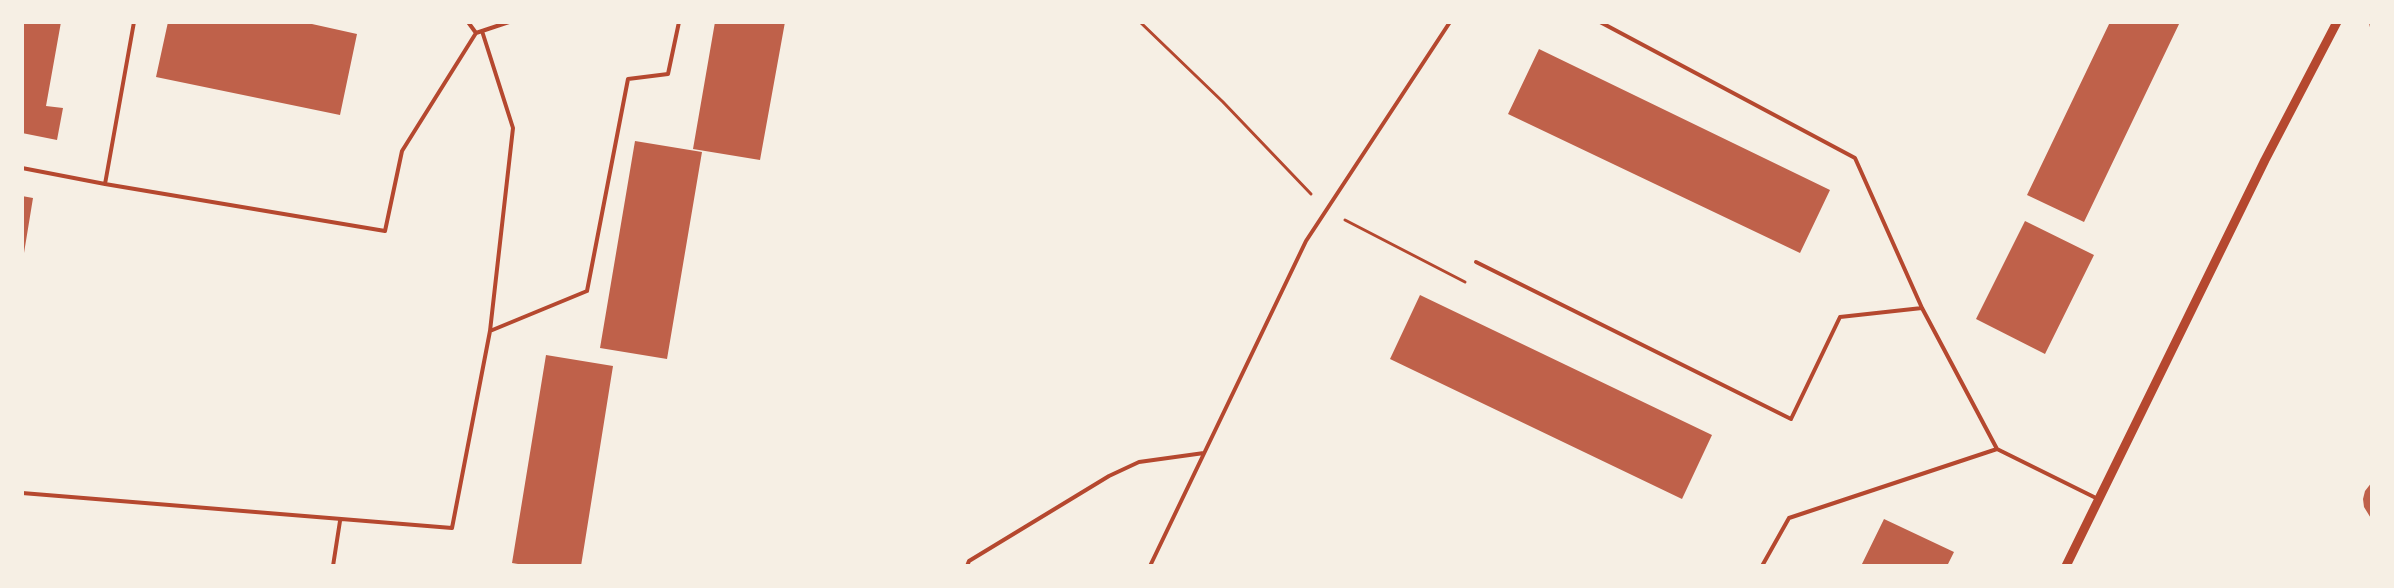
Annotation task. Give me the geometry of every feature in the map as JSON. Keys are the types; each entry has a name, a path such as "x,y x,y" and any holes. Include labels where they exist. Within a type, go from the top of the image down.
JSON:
{"street":[{"path":"2066,566 2265,160 2337,22"}],"lane":[{"path":"104,184 134,22"},
{"path":"468,22 476,33"},
{"path":"22,168 104,184 385,232 402,151 476,33 509,22"},
{"path":"490,332 586,291 628,80 668,74 679,22"},
{"path":"1150,566 1306,241 1450,22"},
{"path":"1600,22 1855,158 1922,308 1997,449 2098,499"},
{"path":"2371,22 2372,27"},
{"path":"22,493 340,521 452,528 490,332 513,128 482,31"},
{"path":"1476,262 1791,419 1840,317 1922,308"},
{"path":"1762,566 1789,518 1997,449"},
{"path":"968,563 1110,476 1139,462 1204,453"},
{"path":"333,566 340,521"}],"path":[{"path":"1140,22 1223,102 1326,210 1464,283 1476,262"}],"building":[{"path":"22,22 61,22 46,106 63,108 57,140 22,133"},
{"path":"168,22 303,22 357,34 340,115 156,77"},
{"path":"715,22 785,22 760,160 693,149"},
{"path":"2110,22 2180,22 2084,222 2027,195"},
{"path":"1539,49 1830,190 1800,253 1508,114"},
{"path":"635,141 702,152 667,359 600,348"},
{"path":"22,196 33,198 24,253 22,253"},
{"path":"2025,221 2094,255 2045,354 1976,319"},
{"path":"1420,295 1712,435 1682,499 1390,359"},
{"path":"546,355 613,366 581,566 530,566 512,563"},
{"path":"2372,482 2372,520 2364,507 2363,499 2365,491"},
{"path":"1884,519 1954,552 1947,566 1861,566"}]}
